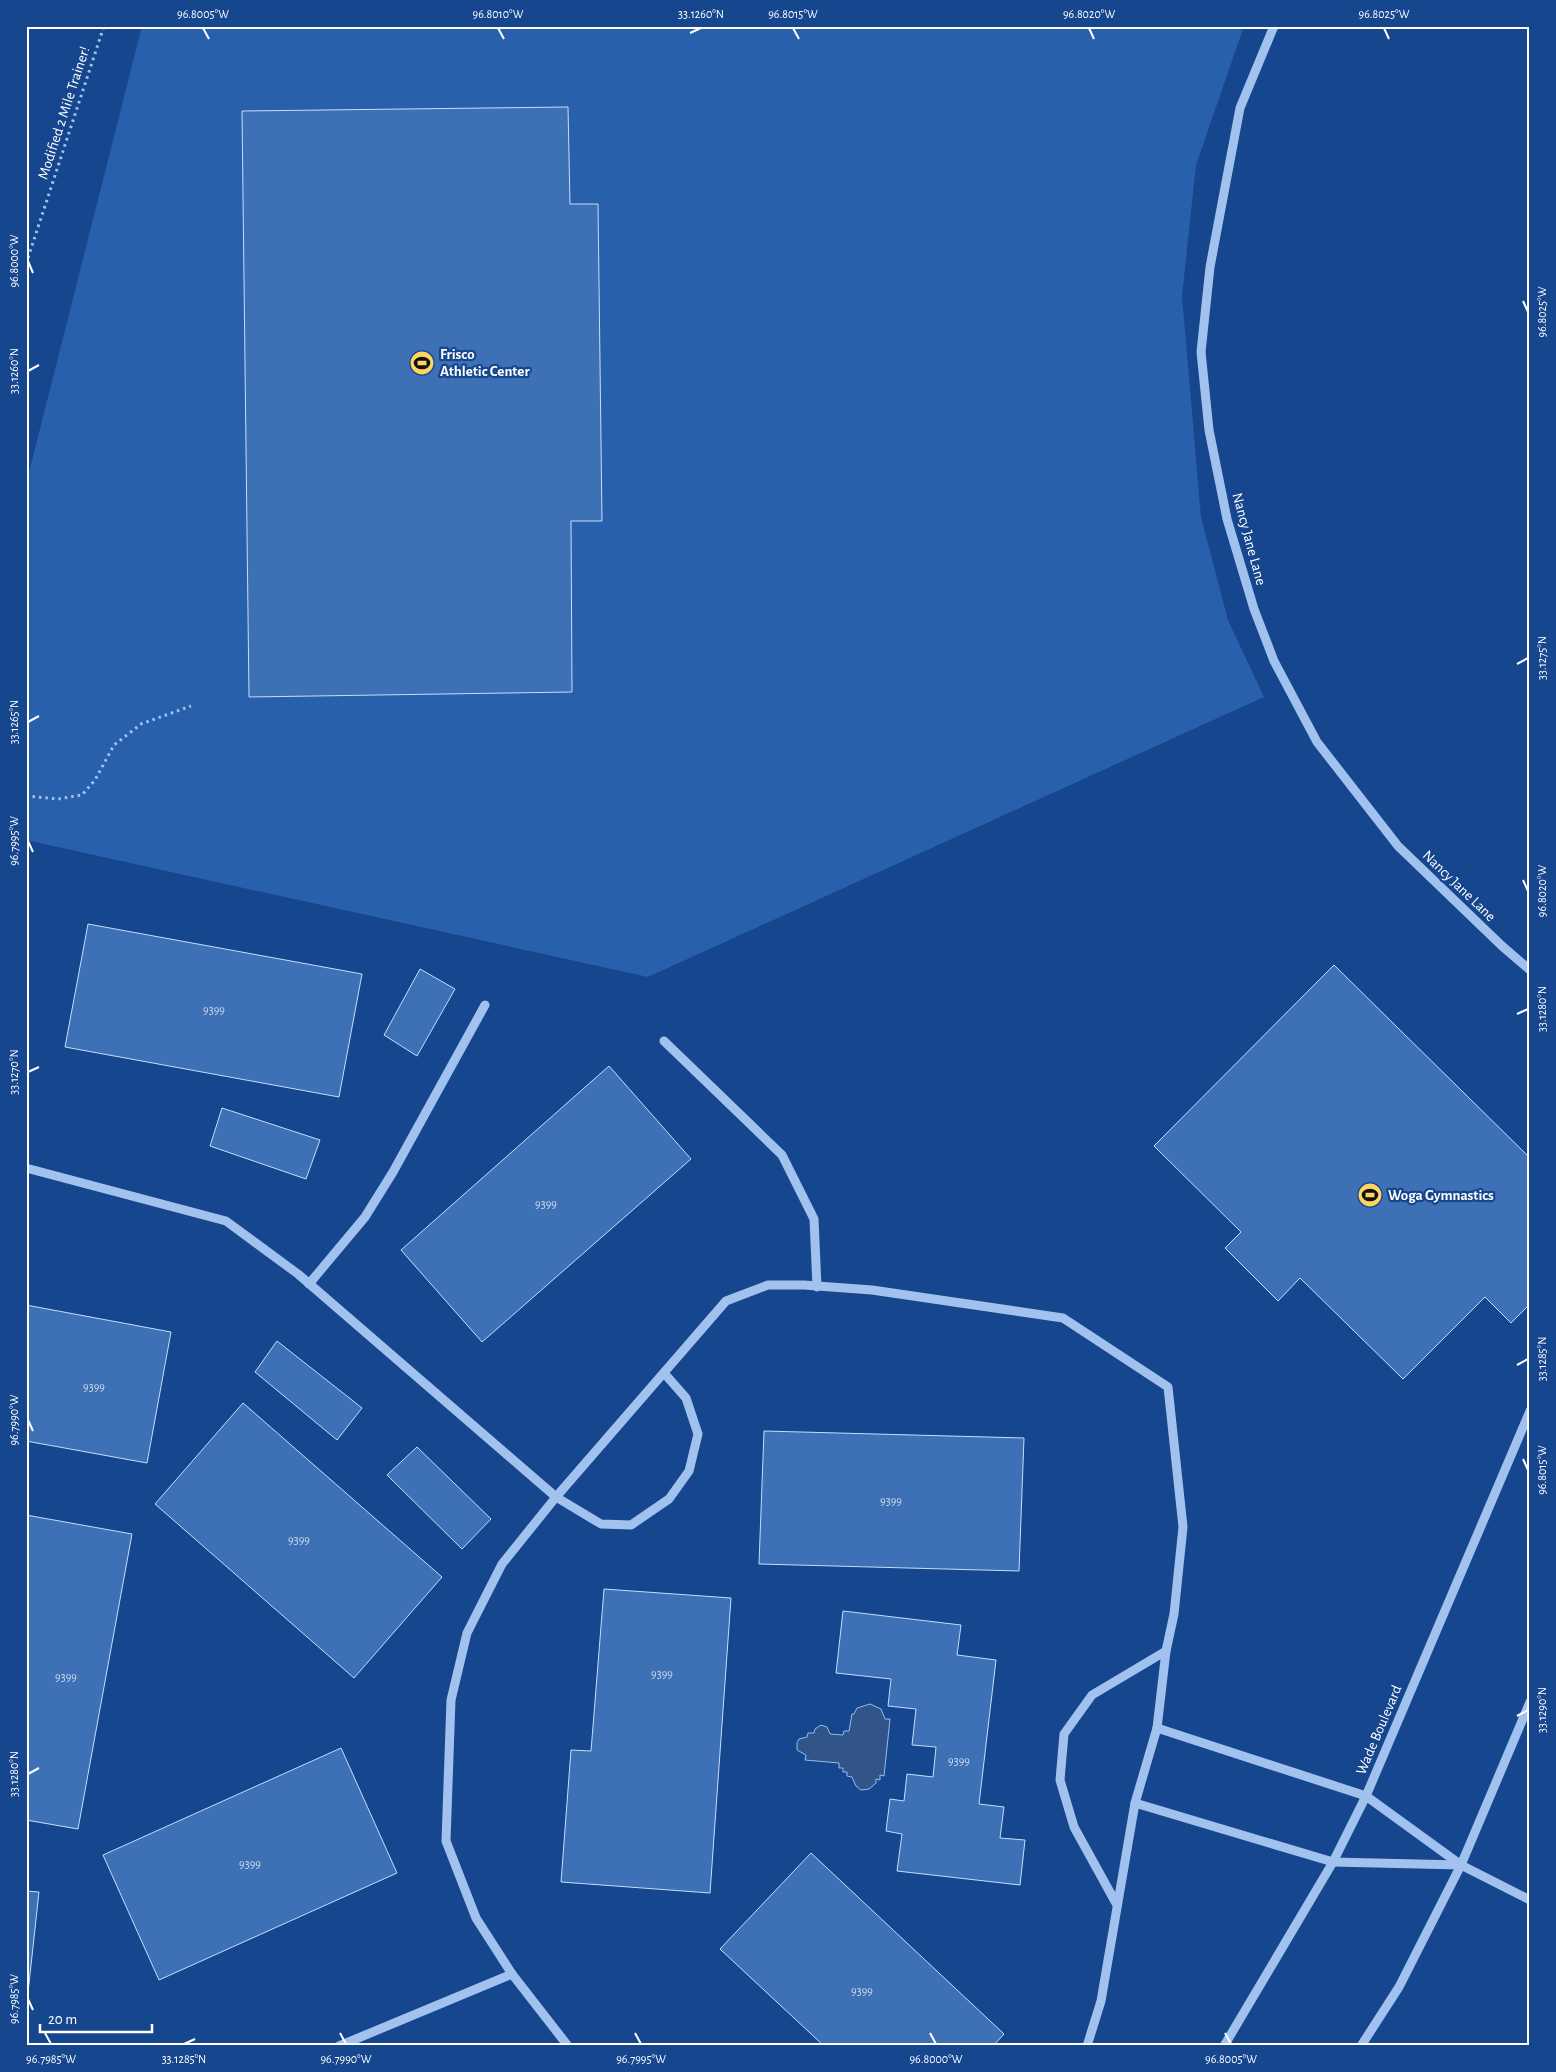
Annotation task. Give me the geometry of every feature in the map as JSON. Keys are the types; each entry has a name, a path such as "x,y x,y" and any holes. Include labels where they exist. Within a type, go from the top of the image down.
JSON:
{"street":[{"name":"Nancy Jane Lane","path":"1274,26 1240,108 1210,267 1201,352 1209,430 1227,519 1254,609 1274,661 1317,742 1398,846 1502,946 1530,970"},
{"path":"309,1284 370,1210 485,1005"},
{"path":"664,1041 782,1155 814,1220 817,1287"},
{"path":"26,1168 226,1221 309,1284 556,1497 601,1524 631,1525 669,1499 690,1471 698,1434 686,1398 664,1373"},
{"path":"568,2046 512,1974 476,1918 446,1841 451,1700 467,1633 502,1564 556,1497 726,1301 768,1285 872,1290 1063,1318 1168,1387 1183,1527 1174,1614 1166,1651 1157,1728 1135,1803 1101,2001 1087,2046"},
{"name":"Wade Boulevard","path":"1224,2046 1333,1862 1366,1796 1530,1411"},
{"path":"1117,1905 1074,1827 1071,1818 1060,1780 1064,1734 1092,1695 1166,1651"},
{"path":"1361,2046 1399,1987 1461,1865 1530,1702"},
{"path":"1157,1728 1366,1796 1461,1865 1530,1900"},
{"path":"1135,1803 1333,1862 1461,1865"},
{"path":"338,2046 512,1974"}],"path":[{"name":"Modified 2 Mile Trainer!","path":"26,264 104,26"},
{"path":"26,796 58,799 82,795 95,780 114,745 141,724 191,706"}],"shaded area":[{"name":"Frisco Athletic Center","path":"142,26 1244,26 1196,165 1182,296 1201,517 1228,620 1264,697 648,977 26,840 26,484"},
{"path":"870,1704 881,1709 885,1719 890,1719 884,1776 880,1775 880,1780 876,1779 876,1783 869,1789 861,1790 856,1786 852,1777 847,1776 847,1772 843,1772 843,1768 839,1768 839,1763 805,1760 806,1755 797,1750 797,1743 799,1739 807,1737 808,1733 814,1733 815,1729 821,1725 827,1727 830,1734 843,1735 844,1731 849,1731 852,1714 854,1714 857,1708"}],"building":[{"name":"Frisco Athletic Center","path":"568,107 570,204 598,204 602,521 571,521 572,692 249,697 242,111"},
{"path":"88,924 362,974 339,1097 65,1047"},
{"name":"Woga Gymnastics","path":"1334,965 1530,1158 1530,1304 1511,1323 1485,1297 1403,1379 1300,1278 1278,1301 1225,1248 1241,1232 1154,1146"},
{"path":"420,969 455,989 417,1056 384,1035"},
{"path":"609,1066 691,1159 482,1342 401,1250"},
{"path":"222,1108 320,1140 306,1179 210,1146"},
{"path":"26,1305 171,1332 147,1463 26,1441"},
{"path":"277,1341 362,1408 337,1440 255,1372"},
{"path":"243,1403 442,1577 354,1678 155,1504"},
{"path":"764,1431 1024,1438 1019,1571 759,1564"},
{"path":"417,1447 491,1519 462,1549 387,1475"},
{"path":"26,1515 132,1534 78,1829 26,1820"},
{"path":"604,1589 731,1598 710,1893 561,1882 571,1750 591,1751"},
{"path":"843,1611 961,1625 957,1655 996,1660 979,1804 1004,1807 1000,1838 1025,1840 1020,1885 897,1871 902,1834 886,1831 890,1799 904,1801 907,1774 933,1777 936,1747 912,1745 916,1709 888,1706 891,1679 836,1673"},
{"path":"341,1748 397,1873 159,1980 103,1855"},
{"path":"811,1853 1004,2034 993,2046 824,2046 720,1949"},
{"path":"26,1891 39,1892 26,2011"}],"place":[{"name":"Frisco Athletic Center","path":"422,363"},
{"name":"Woga Gymnastics","path":"1370,1195"}]}
